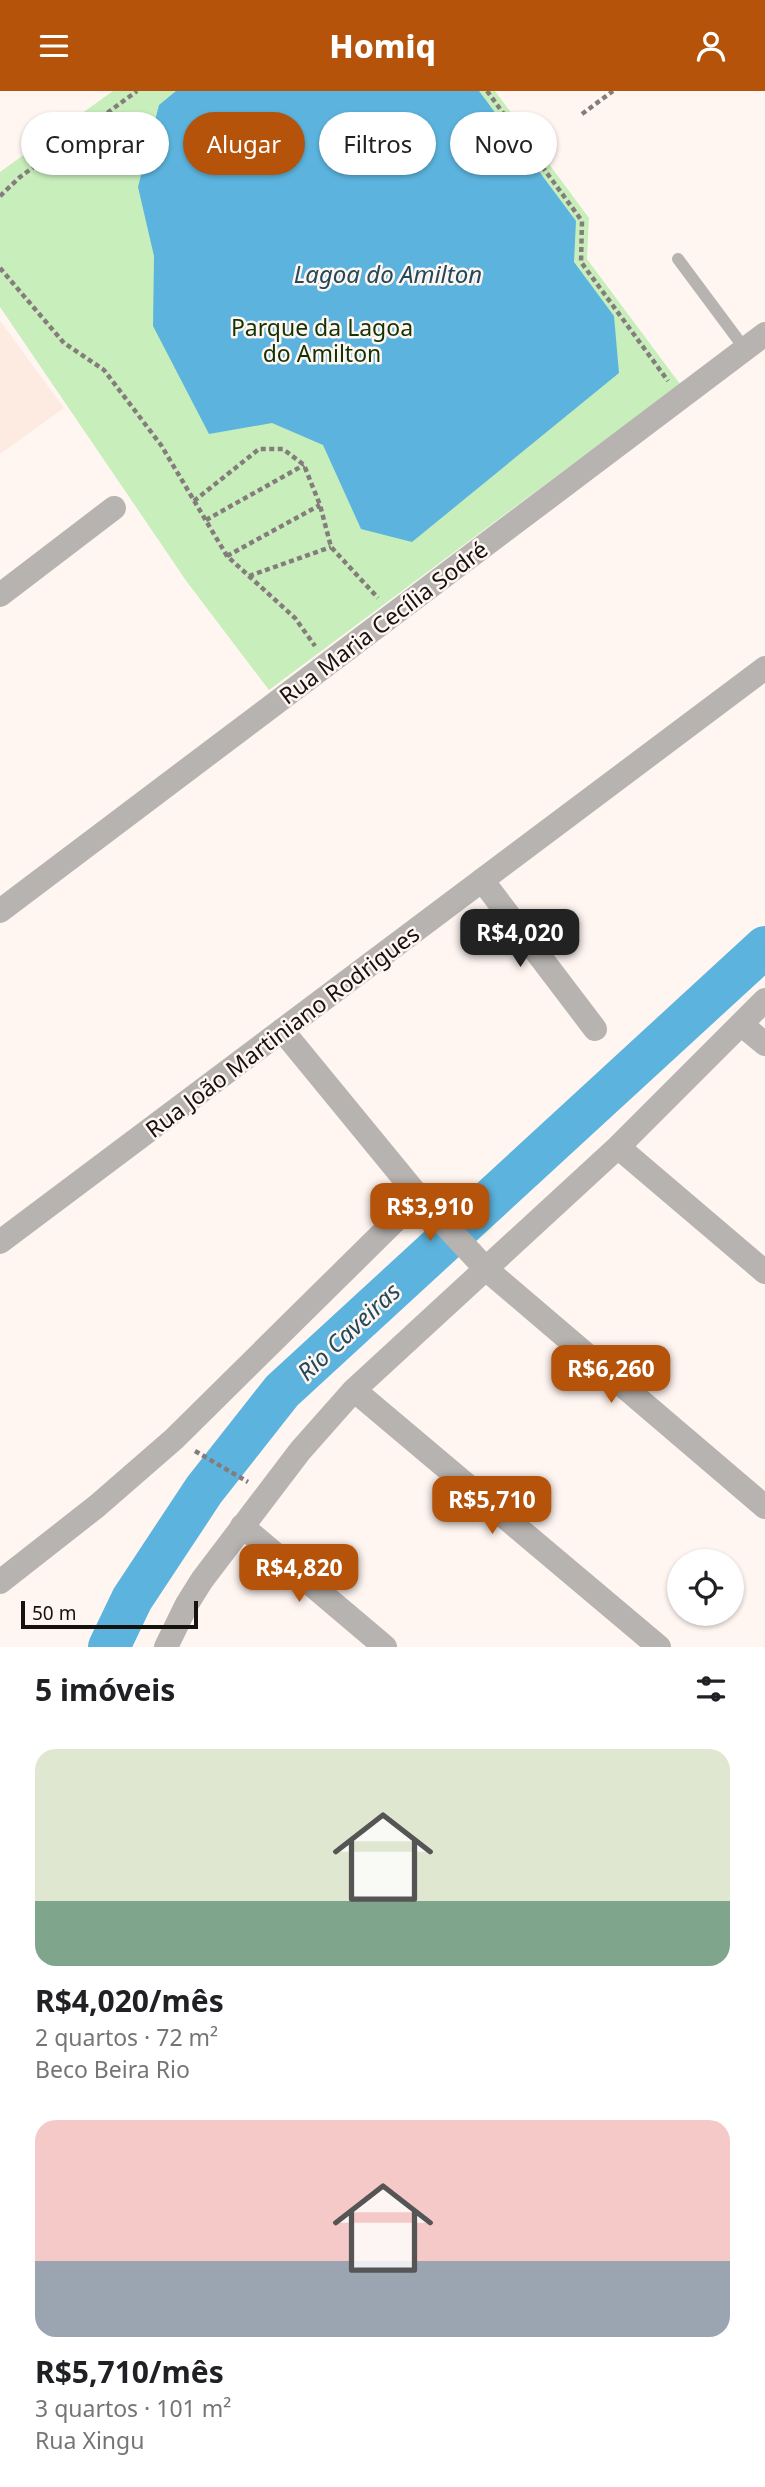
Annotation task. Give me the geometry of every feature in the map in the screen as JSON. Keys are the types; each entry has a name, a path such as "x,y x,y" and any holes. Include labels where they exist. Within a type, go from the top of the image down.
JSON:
{"street":[{"name":"Rua Maria Cecília Sodré","path":"0,911 765,334"},
{"path":"0,595 114,508"},
{"name":"Rua João Martiniano Rodrigues","path":"0,1242 765,668"},
{"path":"482,880 595,1029"},
{"path":"166,1647 187,1604 242,1526 319,1427 354,1390 618,1147 765,1000"},
{"path":"742,1025 765,1044"},
{"path":"282,1030 423,1202 486,1269 765,1507"},
{"path":"618,1147 765,1272"},
{"path":"0,1582 97,1506 174,1439 423,1202"},
{"path":"354,1390 659,1647"},
{"path":"242,1526 385,1647"}],"lane":[{"path":"678,259 745,349"}],"path":[{"path":"0,196 20,177 137,91"},
{"path":"487,91 582,221 581,262 680,398"},
{"path":"582,114 613,91"},
{"path":"0,268 64,343 104,370 160,445 227,556 295,618 328,664"},
{"path":"194,501 259,449 284,449 304,464 320,505 331,547 393,614"},
{"path":"206,520 304,464"},
{"path":"227,556 320,505"},
{"path":"249,576 331,547"},
{"path":"193,1450 249,1483"}],"shaded area":[{"path":"0,321 64,408 0,454"}],"green space":[{"name":"Parque da Lagoa do Amilton","path":"113,91 495,91 511,112 450,112 450,175 557,175 589,218 587,259 680,384 269,690 187,582 0,307 0,172 21,157 21,175 169,175 169,112 84,112"}],"water":[{"name":"Lagoa do Amilton","path":"176,91 479,91 495,112 450,112 450,175 542,175 576,221 574,262 614,316 619,373 412,542 361,529 323,445 272,423 209,434 153,326 154,256 138,187 141,175 169,175 169,112 157,112 159,105"}],"waterway":[{"name":"Rio Caveiras","path":"109,1647 132,1599 204,1490 282,1391 765,947"}]}
